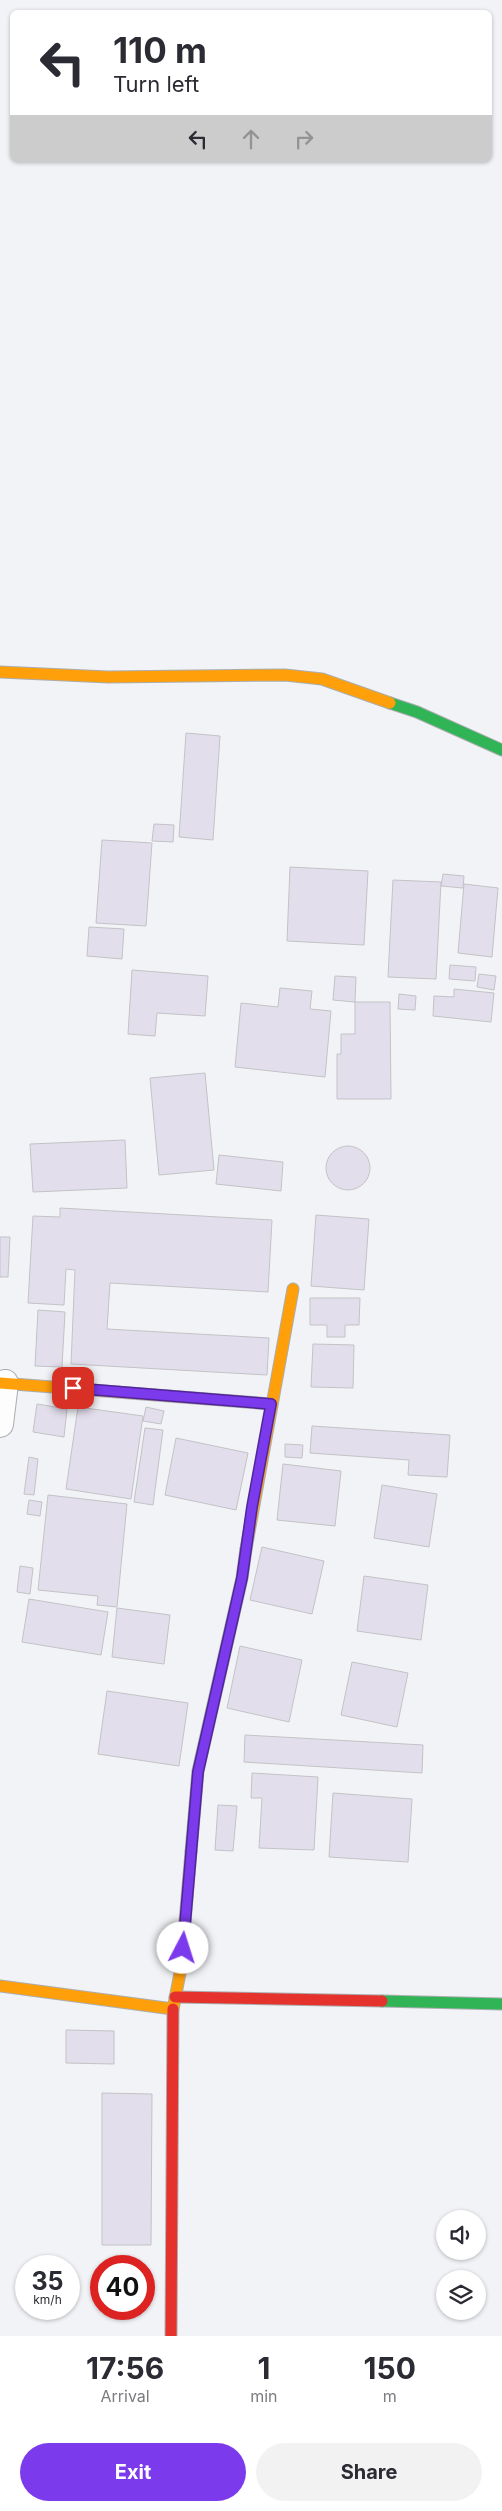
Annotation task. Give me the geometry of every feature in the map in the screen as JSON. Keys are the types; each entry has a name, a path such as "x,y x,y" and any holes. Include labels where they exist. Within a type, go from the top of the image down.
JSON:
{"street":[{"path":"0,672 108,677 285,675 322,680 417,712 502,750"},
{"path":"171,2336 174,2003 181,1968 198,1772 242,1578 252,1507 292,1289"},
{"path":"0,1424 3,1383 271,1404"},
{"path":"0,1986 174,2003 502,2004"}],"building":[{"path":"186,733 220,736 213,840 179,837"},
{"path":"154,824 174,825 173,842 152,841"},
{"path":"102,840 152,843 146,926 96,923"},
{"path":"290,867 368,871 364,945 287,941"},
{"path":"443,874 464,876 463,888 441,886"},
{"path":"393,880 441,882 436,979 388,977"},
{"path":"464,884 498,888 492,957 458,953"},
{"path":"89,927 124,929 122,959 87,956"},
{"path":"450,965 476,967 475,981 449,979"},
{"path":"132,970 208,976 205,1016 157,1013 155,1036 128,1034"},
{"path":"479,974 496,976 494,990 477,987"},
{"path":"335,976 356,977 355,1002 333,1000"},
{"path":"280,988 312,991 310,1009 331,1011 325,1077 235,1067 241,1003 278,1007"},
{"path":"454,989 494,993 491,1022 433,1016 434,996 454,997"},
{"path":"399,994 416,996 415,1010 398,1009"},
{"path":"355,1002 390,1002 391,1099 337,1099 337,1054 341,1054 341,1034 355,1034"},
{"path":"205,1073 214,1170 159,1175 150,1078"},
{"path":"125,1140 127,1188 33,1192 30,1144"},
{"path":"348,1146 360,1150 366,1156 370,1168 366,1180 360,1186 348,1190 336,1186 330,1180 326,1168 330,1156 336,1150"},
{"path":"219,1155 283,1162 281,1191 216,1184"},
{"path":"60,1208 272,1220 268,1292 110,1283 107,1329 269,1338 267,1375 71,1364 75,1270 66,1269 64,1305 28,1303 33,1216 60,1217"},
{"path":"316,1215 369,1219 364,1290 311,1286"},
{"path":"0,1237 10,1237 8,1277 0,1277"},
{"path":"310,1298 360,1298 359,1325 345,1325 345,1337 327,1337 327,1325 310,1325"},
{"path":"38,1310 65,1312 62,1367 35,1366"},
{"path":"313,1344 354,1345 353,1388 311,1387"},
{"path":"37,1404 67,1409 64,1437 33,1432"},
{"path":"78,1407 143,1416 131,1499 66,1489"},
{"path":"146,1407 164,1411 161,1424 143,1421"},
{"path":"312,1426 450,1435 447,1477 408,1475 409,1460 310,1453"},
{"path":"145,1428 163,1430 153,1505 134,1502"},
{"path":"176,1438 248,1453 236,1510 165,1495"},
{"path":"285,1444 303,1445 302,1458 285,1457"},
{"path":"29,1457 38,1459 34,1495 24,1494"},
{"path":"283,1464 341,1471 335,1526 277,1520"},
{"path":"382,1485 437,1494 429,1547 374,1538"},
{"path":"48,1495 127,1504 117,1607 97,1605 98,1596 38,1590"},
{"path":"29,1500 42,1502 40,1516 27,1514"},
{"path":"262,1547 324,1561 312,1614 250,1600"},
{"path":"20,1566 33,1568 30,1594 17,1592"},
{"path":"364,1576 428,1585 421,1640 357,1631"},
{"path":"29,1599 108,1612 101,1655 22,1642"},
{"path":"117,1608 170,1615 164,1664 112,1657"},
{"path":"240,1646 302,1660 289,1722 227,1708"},
{"path":"352,1662 408,1673 397,1727 341,1715"},
{"path":"107,1691 188,1703 179,1766 98,1754"},
{"path":"245,1735 423,1745 422,1773 244,1762"},
{"path":"252,1773 318,1777 314,1850 259,1848 262,1798 251,1798"},
{"path":"333,1793 412,1799 408,1862 329,1857"},
{"path":"218,1805 237,1806 233,1851 215,1850"},
{"path":"66,2030 114,2031 114,2064 66,2063"},
{"path":"102,2093 152,2094 151,2245 102,2245"}],"traffic: fast":[{"path":"390,703 417,712 502,750"},
{"path":"191,1852 198,1771 242,1578 246,1549"},
{"path":"382,2001 502,2004"}],"traffic: slow":[{"path":"0,672 108,677 285,675 322,679 390,703"},
{"path":"246,1549 293,1289"},
{"path":"0,1383 271,1404"},
{"path":"0,1986 173,2009 181,1968 191,1852"}],"traffic: jam":[{"path":"175,1997 382,2001"},
{"path":"171,2336 173,2009"}],"route":[{"path":"73,1388 271,1404 252,1507 242,1578 198,1772 183,1948"}]}
